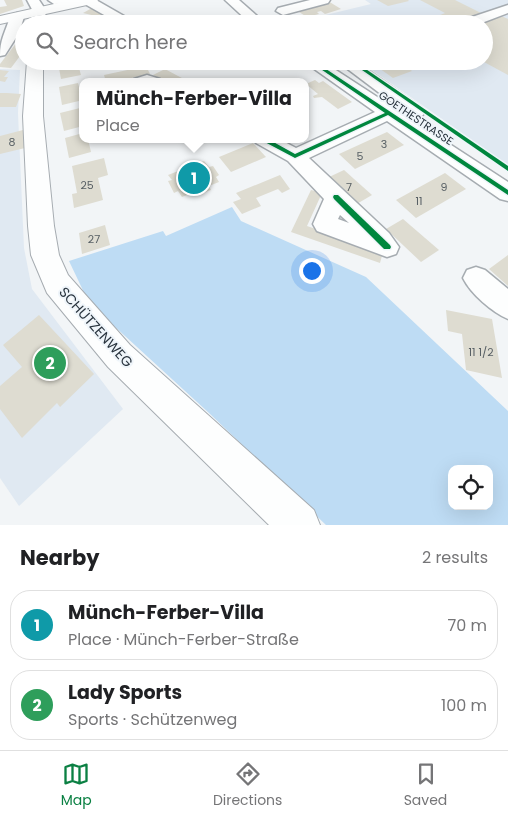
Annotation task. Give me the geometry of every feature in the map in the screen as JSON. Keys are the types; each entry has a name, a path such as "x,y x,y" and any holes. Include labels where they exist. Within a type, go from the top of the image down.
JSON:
{"main road":[{"path":"25,15 90,0"},
{"path":"0,20 15,17"},
{"name":"SCHÜTZENWEG","path":"35,70 33,116 41,226 45,254 57,284 119,356 298,525"}],"street":[{"path":"54,0 82,0"},
{"path":"90,0 116,15"},
{"path":"231,0 248,15"},
{"path":"281,5 324,0"},
{"path":"491,15 508,9"},
{"path":"0,52 12,33 15,23"},
{"name":"GOETHESTRASSE","path":"324,70 508,193"},
{"path":"358,70 508,176"},
{"path":"295,156 389,114"},
{"path":"271,143 295,156 387,247"},
{"path":"476,278 508,306"}],"shaded area":[{"path":"365,0 508,0 508,165 372,70 493,70 493,15 326,15 371,4"},
{"path":"0,69 20,70 18,113 24,248 32,289 123,409 19,506 0,478"},
{"path":"232,207 241,221 366,277 508,411 508,525 326,525 209,413 89,303 69,261 163,231 166,236"}],"building":[{"path":"4,0 22,0 24,6 0,14 0,7 7,6"},
{"path":"377,0 408,0 409,1 388,6"},
{"path":"420,0 455,0 481,13 474,15 440,15 445,13"},
{"path":"328,1 341,9 325,14 321,11 315,15 304,15 299,10"},
{"path":"92,8 108,12 103,15 83,13"},
{"path":"497,14 508,19 508,75 493,67 493,16"},
{"path":"15,45 15,63 11,68 0,67 0,64"},
{"path":"0,70 9,71 4,77 8,77 5,82 0,81"},
{"path":"59,70 80,70 81,75 61,79"},
{"path":"127,70 148,70 150,74 132,78 105,78 104,75"},
{"path":"167,70 182,78 158,78 153,75"},
{"path":"382,70 412,71 393,78"},
{"path":"315,80 319,83 323,81 352,102 338,109 322,97 314,98 313,96 318,94 309,86 309,83"},
{"path":"78,83 79,101 62,105 59,87"},
{"path":"0,93 21,94 16,107 0,107"},
{"path":"79,108 79,127 64,131 60,113"},
{"path":"23,130 25,148 0,154 0,136"},
{"path":"387,132 404,145 355,169 339,154"},
{"path":"79,134 79,143 89,143 91,152 69,158 65,138"},
{"path":"253,143 266,157 231,172 219,157"},
{"path":"104,158 108,175 98,178 103,200 74,208 72,194 77,193 72,166"},
{"path":"204,161 209,167 213,166 219,175 216,177 219,182 209,186 211,190 194,196 192,193 182,197 178,191 174,193 168,181 172,180 168,175"},
{"path":"344,170 372,195 355,205 327,178"},
{"path":"445,173 466,189 416,218 396,200"},
{"path":"280,175 290,189 282,193 278,189 256,198 261,206 242,214 233,202 241,199 236,193"},
{"path":"311,190 322,193 307,226 383,252 380,263 291,232"},
{"path":"403,219 439,250 421,262 386,229"},
{"path":"105,225 110,245 82,254 79,233"},
{"path":"508,255 508,286 489,269"},
{"path":"446,310 492,319 502,378 466,370 462,334 448,331"},
{"path":"39,315 94,374 60,407 57,403 22,438 0,409 0,386 22,367 3,345"}],"cycle path":[{"path":"324,70 508,193"},
{"path":"364,70 508,169"},
{"path":"271,143 295,156 389,113"},
{"path":"336,197 387,247"}],"place":[{"name":"Münch-Ferber-Villa","path":"194,178"},
{"name":"Lady Sports","path":"50,363"}]}
